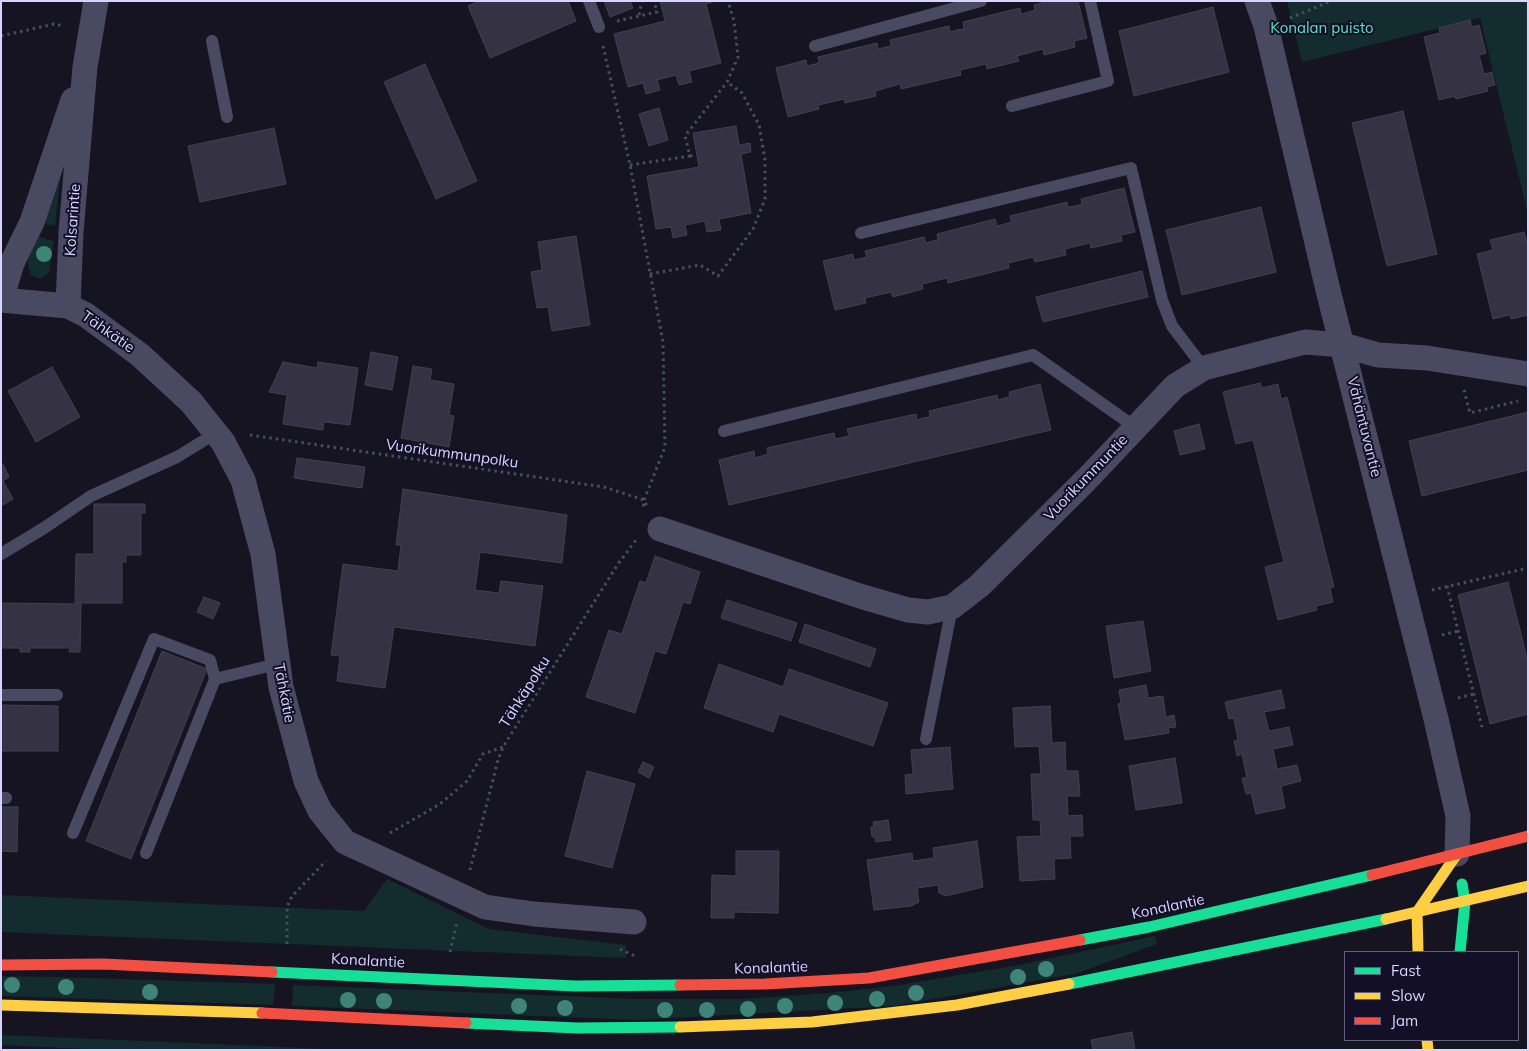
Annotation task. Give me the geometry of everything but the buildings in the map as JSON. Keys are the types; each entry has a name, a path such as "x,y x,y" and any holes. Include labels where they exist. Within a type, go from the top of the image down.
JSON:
{"main road":[{"name":"Konalantie","path":"1,965 103,964 576,986 756,984 869,978 1149,927 1528,836"},
{"path":"1456,854 1465,902 1460,951"},
{"path":"1418,951 1418,912 1456,854"},
{"path":"1,1005 247,1012 577,1028 665,1028 812,1022 966,1003 1134,972 1465,902 1528,886"}],"street":[{"name":"Kolsarintie","path":"85,67 32,222 12,263 1,300 68,306 71,232 85,67 96,1"},
{"name":"Vähäntuvantie","path":"1257,1 1266,26 1458,816 1456,854"},
{"name":"Tähkätie","path":"68,306 86,315 140,355 191,402 220,438 243,480 263,554 280,687 306,781 320,811 345,842 485,907 634,922"},
{"name":"Vuorikummuntie","path":"660,529 863,597 908,610 928,612 952,606 998,569 1175,386 1204,368 1305,342 1343,345 1378,355 1427,358 1528,374"}],"lane":[{"path":"589,1 599,27"},
{"path":"815,46 981,1"},
{"path":"1012,106 1108,81 1090,1"},
{"path":"212,41 228,117"},
{"path":"861,233 1131,168 1162,300 1172,326 1204,368"},
{"path":"724,431 1033,355 1136,427"},
{"path":"1,554 92,496 220,438"},
{"path":"926,739 952,606"},
{"path":"73,833 154,639 210,660 215,679 146,853"},
{"path":"215,679 277,664"},
{"path":"1,694 57,695"}],"path":[{"path":"639,15 642,1"},
{"path":"654,1 657,12"},
{"path":"690,156 685,136 727,82 738,57 734,21 728,1"},
{"path":"1312,8 1313,1"},
{"path":"1287,20 1331,1"},
{"path":"660,529 644,500 665,447 663,342 630,166 599,27 662,10"},
{"path":"1,36 54,24 67,26"},
{"path":"650,274 700,265 718,276 753,229 765,199 765,160 759,125 742,93 727,82"},
{"path":"630,166 696,154"},
{"path":"1462,385 1470,413 1526,399"},
{"name":"Vuorikummunpolku","path":"220,438 249,435 604,487 644,500"},
{"name":"Tähkäpolku","path":"463,898 498,760 504,747 627,550 639,536 660,529"},
{"path":"1522,568 1528,573"},
{"path":"1424,592 1528,568"},
{"path":"1447,586 1482,727"},
{"path":"1434,637 1458,631"},
{"path":"1451,700 1474,694"},
{"path":"388,834 440,804 467,781 483,754 504,747"},
{"path":"287,945 287,907 292,896 345,842"}],"green space":[{"name":"Konalan puisto","path":"1287,1 1528,1 1528,214 1480,18 1302,62"},
{"path":"62,161 55,226 40,222"},
{"path":"36,236 54,241 49,273 40,279 31,275 28,261"},
{"path":"387,879 489,929 626,945 626,958 1,932 1,895 364,911"},
{"path":"1155,936 1157,944 1075,974 894,1006 636,1020 292,1006 293,985 637,999 741,999 830,993 893,986 1019,965"},
{"path":"1,976 275,984 273,1005 1,996"},
{"path":"1,1035 344,1050 107,1050 1,1045"}],"traffic: fast":[{"path":"1080,940 1149,927 1372,875"},
{"path":"1460,951 1465,902 1462,884"},
{"path":"1069,984 1386,919"},
{"path":"272,972 576,986 680,985"},
{"path":"466,1023 577,1028 680,1027"}],"traffic: slow":[{"path":"1418,951 1417,912 1457,854"},
{"path":"1386,919 1528,886"},
{"path":"680,1027 812,1022 957,1005 1069,984"},
{"path":"1,1005 262,1013"},
{"path":"1427,1041 1428,1050"}],"traffic: jam":[{"path":"1372,875 1528,836"},
{"path":"680,985 765,984 869,978 1080,940"},
{"path":"1,965 103,964 272,972"},
{"path":"262,1013 466,1023"}]}
